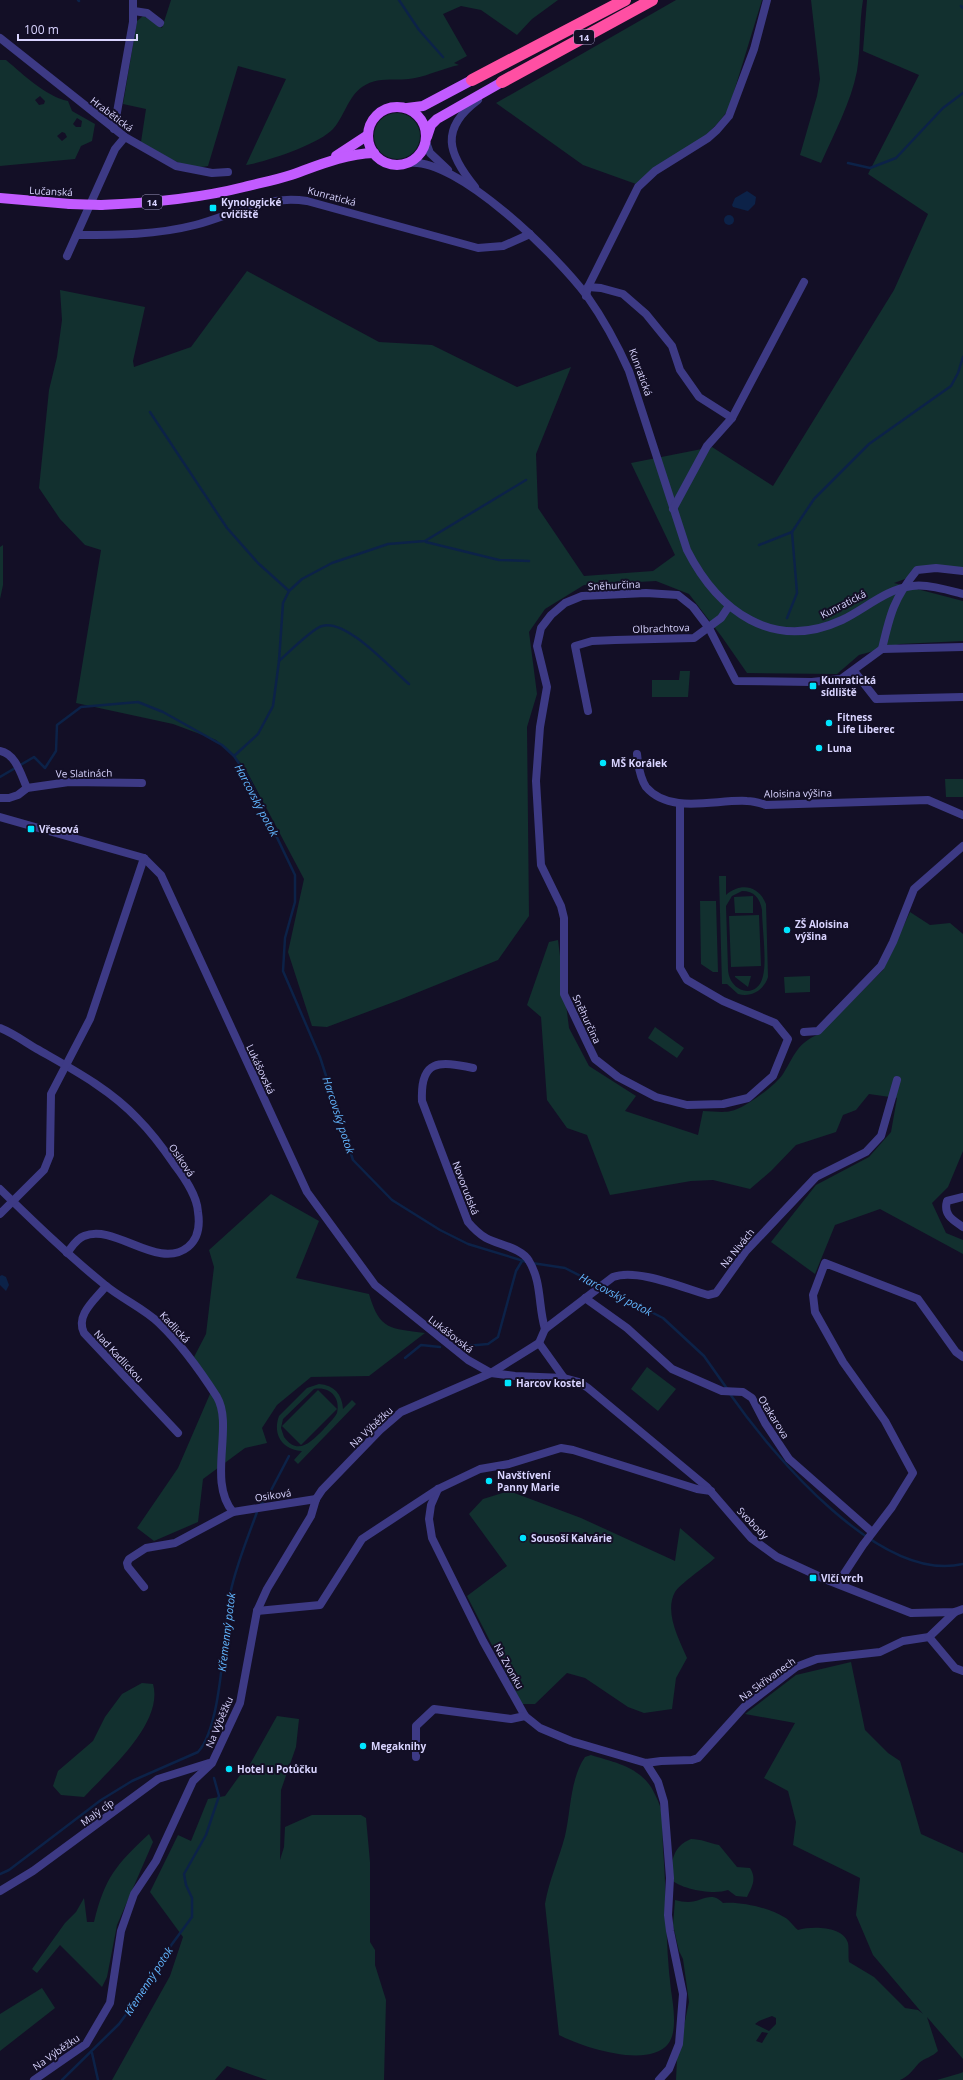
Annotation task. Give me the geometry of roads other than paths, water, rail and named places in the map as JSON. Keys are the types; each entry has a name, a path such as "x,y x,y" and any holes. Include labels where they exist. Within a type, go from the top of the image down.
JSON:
{"highway":[{"name":"14","path":"472,80 625,0"},
{"name":"14","path":"502,82 652,0"}],"main road":[{"name":"14","path":"368,135 372,123 380,113 391,108 414,109 423,106 472,80"},
{"name":"14","path":"408,163 422,152 429,128 437,119 502,82"},
{"name":"Kunratická","path":"404,108 419,118 424,125 426,140"},
{"name":"Kunratická","path":"331,160 368,135"},
{"path":"368,135 374,153"},
{"name":"Kunratická","path":"101,205 163,201 209,194 290,175 331,160 374,153 382,161 392,165 408,163"},
{"name":"Lučanská","path":"0,198 101,205"}],"street":[{"path":"114,129 127,65 134,11 133,0"},
{"path":"586,296 588,287 638,187 655,171 708,138 729,116 754,49 767,0"},
{"path":"134,11 147,13 160,22"},
{"name":"Hrabětická","path":"0,38 25,56 125,137 181,168 212,174 228,172"},
{"path":"480,194 454,157 451,145 452,132 455,124 465,110 502,82"},
{"path":"67,256 115,149 125,137"},
{"name":"Kunratická","path":"426,140 430,153 455,176 530,234 548,252 586,296 617,343 629,370 673,509 693,561 708,582 729,606 749,620 768,628 800,632 814,630 840,621 884,595 902,588 922,586 963,594"},
{"name":"Kunratická","path":"408,163 424,164 455,176"},
{"name":"Kunratická","path":"77,235 153,234 196,225 254,205 287,198 307,201 478,248 503,246 530,234"},
{"path":"673,509 707,446 732,418 804,282"},
{"path":"588,287 601,288 623,294 646,314 672,346 680,370 699,397 732,418"},
{"path":"882,649 890,612 902,588 917,570 936,568 963,571"},
{"name":"Sněhurčina","path":"680,804 680,968 687,980 723,1001 775,1022 788,1039 773,1076 748,1098 723,1104 687,1105 656,1097 618,1077 595,1059 564,994 564,918 561,906 541,864 536,788 540,727 547,687 537,646 541,628 550,615 565,603 582,596 671,593 678,595 687,601 709,628"},
{"name":"Olbrachtova","path":"588,711 575,646 592,641 694,638 721,618 729,606"},
{"path":"709,628 736,681 812,682 841,679 854,671 882,649 963,647"},
{"path":"854,671 876,699 963,697"},
{"path":"0,751 8,753 13,759 27,788"},
{"name":"Aloisina výšina","path":"637,754 639,767 646,786 664,800 680,804 749,801 766,804 928,800 963,814"},
{"name":"Ve Slatinách","path":"0,798 9,798 18,795 27,788 69,782 142,783"},
{"name":"Lukášovská","path":"0,817 144,858 161,875 307,1192 375,1285 468,1360 491,1373"},
{"path":"804,1032 818,1031 881,966 893,942 914,889 963,846"},
{"path":"0,1214 44,1170 50,1155 51,1094 90,1019 144,858"},
{"name":"Osiková","path":"0,1028 65,1065 98,1086 137,1118 153,1136 181,1173 198,1207 198,1234 193,1243 182,1252 175,1254 159,1253 94,1234 84,1236 76,1241 68,1253"},
{"name":"Novorudská","path":"473,1068 452,1063 437,1064 427,1071 421,1084 422,1101 468,1222 474,1230 486,1238 514,1250 529,1259 539,1286 541,1317 545,1329"},
{"name":"Na Nivách","path":"545,1329 596,1289 619,1274 636,1275 708,1295 716,1293 746,1251 816,1177 866,1152 881,1136 897,1080"},
{"name":"Kadlická","path":"0,1189 68,1253 106,1286 159,1323 186,1355 218,1399 222,1414 222,1479 226,1503 233,1512"},
{"path":"963,1197 947,1201 945,1209 947,1214 963,1227"},
{"path":"838,1583 863,1545 892,1507 913,1473 885,1421 843,1362 816,1312 813,1295 825,1263 918,1299 956,1352 963,1357"},
{"name":"Nad Kadlickou","path":"106,1286 84,1313 81,1327 84,1334 178,1433"},
{"name":"Otakarova","path":"585,1298 628,1328 672,1369 722,1390 743,1392 752,1398 765,1423 789,1459 871,1534"},
{"path":"491,1373 539,1343 545,1329"},
{"path":"539,1343 564,1378"},
{"name":"Svobody","path":"491,1373 515,1376 564,1378 579,1382 710,1491 751,1538 777,1557 911,1613 959,1611"},
{"name":"Na Výběžku","path":"34,2080 86,2044 110,2003 121,1931 134,1894 156,1861 193,1781 212,1763 240,1703 257,1611 267,1589 311,1516 316,1499 380,1430 402,1412 491,1373"},
{"path":"257,1611 320,1605 362,1539 438,1489 480,1469 509,1464 561,1448 573,1450 675,1482 710,1491"},
{"name":"Na Zvonku","path":"438,1489 431,1505 429,1519 432,1538 483,1641 525,1716"},
{"name":"Osiková","path":"144,1587 128,1567 127,1563 130,1559 146,1548 175,1543 233,1512 316,1499"},
{"path":"959,1611 929,1637 955,1668 963,1671"},
{"name":"Na Skřivanech","path":"525,1716 540,1728 571,1741 646,1763 692,1760 698,1758 744,1707 796,1667 817,1659 880,1652 903,1641 929,1637"},
{"path":"416,1757 416,1726 434,1709 511,1719 525,1716"},
{"name":"Malý cíp","path":"0,1891 33,1871 158,1779 212,1763"},
{"path":"646,1763 658,1782 664,1802 670,1878 668,1915 683,1994 679,2044 669,2069 659,2080"}],"water":[{"path":"747,191 756,197 755,204 748,211 733,207 732,205 735,198"},
{"path":"727,215 731,215 733,216 733,224 727,225 724,222 724,218"},
{"path":"2,1275 6,1277 9,1285 6,1291 0,1285 0,1276"}],"waterway":[{"path":"399,0 419,30 443,57"},
{"path":"848,163 870,168 896,158 943,108 963,93"},
{"path":"787,618 797,593 792,532 814,499 869,444 951,386 958,373 963,357"},
{"path":"150,412 227,528 258,563 289,591"},
{"path":"234,756 258,734 273,706 279,661 283,603 289,591 302,579 332,563 388,544 425,541 526,480"},
{"path":"759,545 792,532"},
{"path":"426,542 499,560 529,561"},
{"path":"279,661 313,631 322,626 332,626 343,630 368,646 409,684"},
{"name":"Harcovský potok","path":"0,777 34,757 45,768 56,751 57,725 81,707 138,702 163,712 222,745 234,756 248,777 295,875 295,902 285,938 283,971 320,1057 353,1160 392,1200 440,1230 468,1244 527,1262"},
{"name":"Křemenný potok","path":"466,1346 488,1344 498,1337 516,1271 522,1261"},
{"name":"Harcovský potok","path":"532,1263 565,1268 663,1318 704,1356 728,1390"},
{"name":"Křemenný potok","path":"405,1358 421,1345 440,1347"},
{"name":"Harcovský potok","path":"730,1394 772,1449 800,1479 831,1509 864,1535 897,1554 931,1565 963,1564"},
{"name":"Křemenný potok","path":"261,1504 267,1498 289,1456"},
{"name":"Křemenný potok","path":"0,1874 9,1870 101,1800 132,1781 198,1752 206,1739 213,1721 221,1675 228,1607 233,1580 257,1512"},
{"name":"Křemenný potok","path":"62,2080 119,2024 139,1997 155,1967 192,1917 192,1898 186,1885 184,1874 206,1835 219,1796 214,1778"},
{"path":"92,2053 98,2080"}],"place":[{"name":"Kynologické cvičiště","path":"213,208"},
{"name":"Kunratická sídliště","path":"813,686"},
{"name":"Fitness Life Liberec","path":"829,723"},
{"name":"Luna","path":"819,748"},
{"name":"MŠ Korálek","path":"603,763"},
{"name":"Vřesová","path":"31,829"},
{"name":"ZŠ Aloisina výšina","path":"787,930"},
{"name":"Harcov kostel","path":"508,1383"},
{"name":"Navštívení Panny Marie","path":"489,1481"},
{"name":"Sousoší Kalvárie","path":"523,1538"},
{"name":"Vlčí vrch","path":"813,1578"},
{"name":"Megaknihy","path":"363,1746"},
{"name":"Hotel u Potůčku","path":"229,1769"}]}
